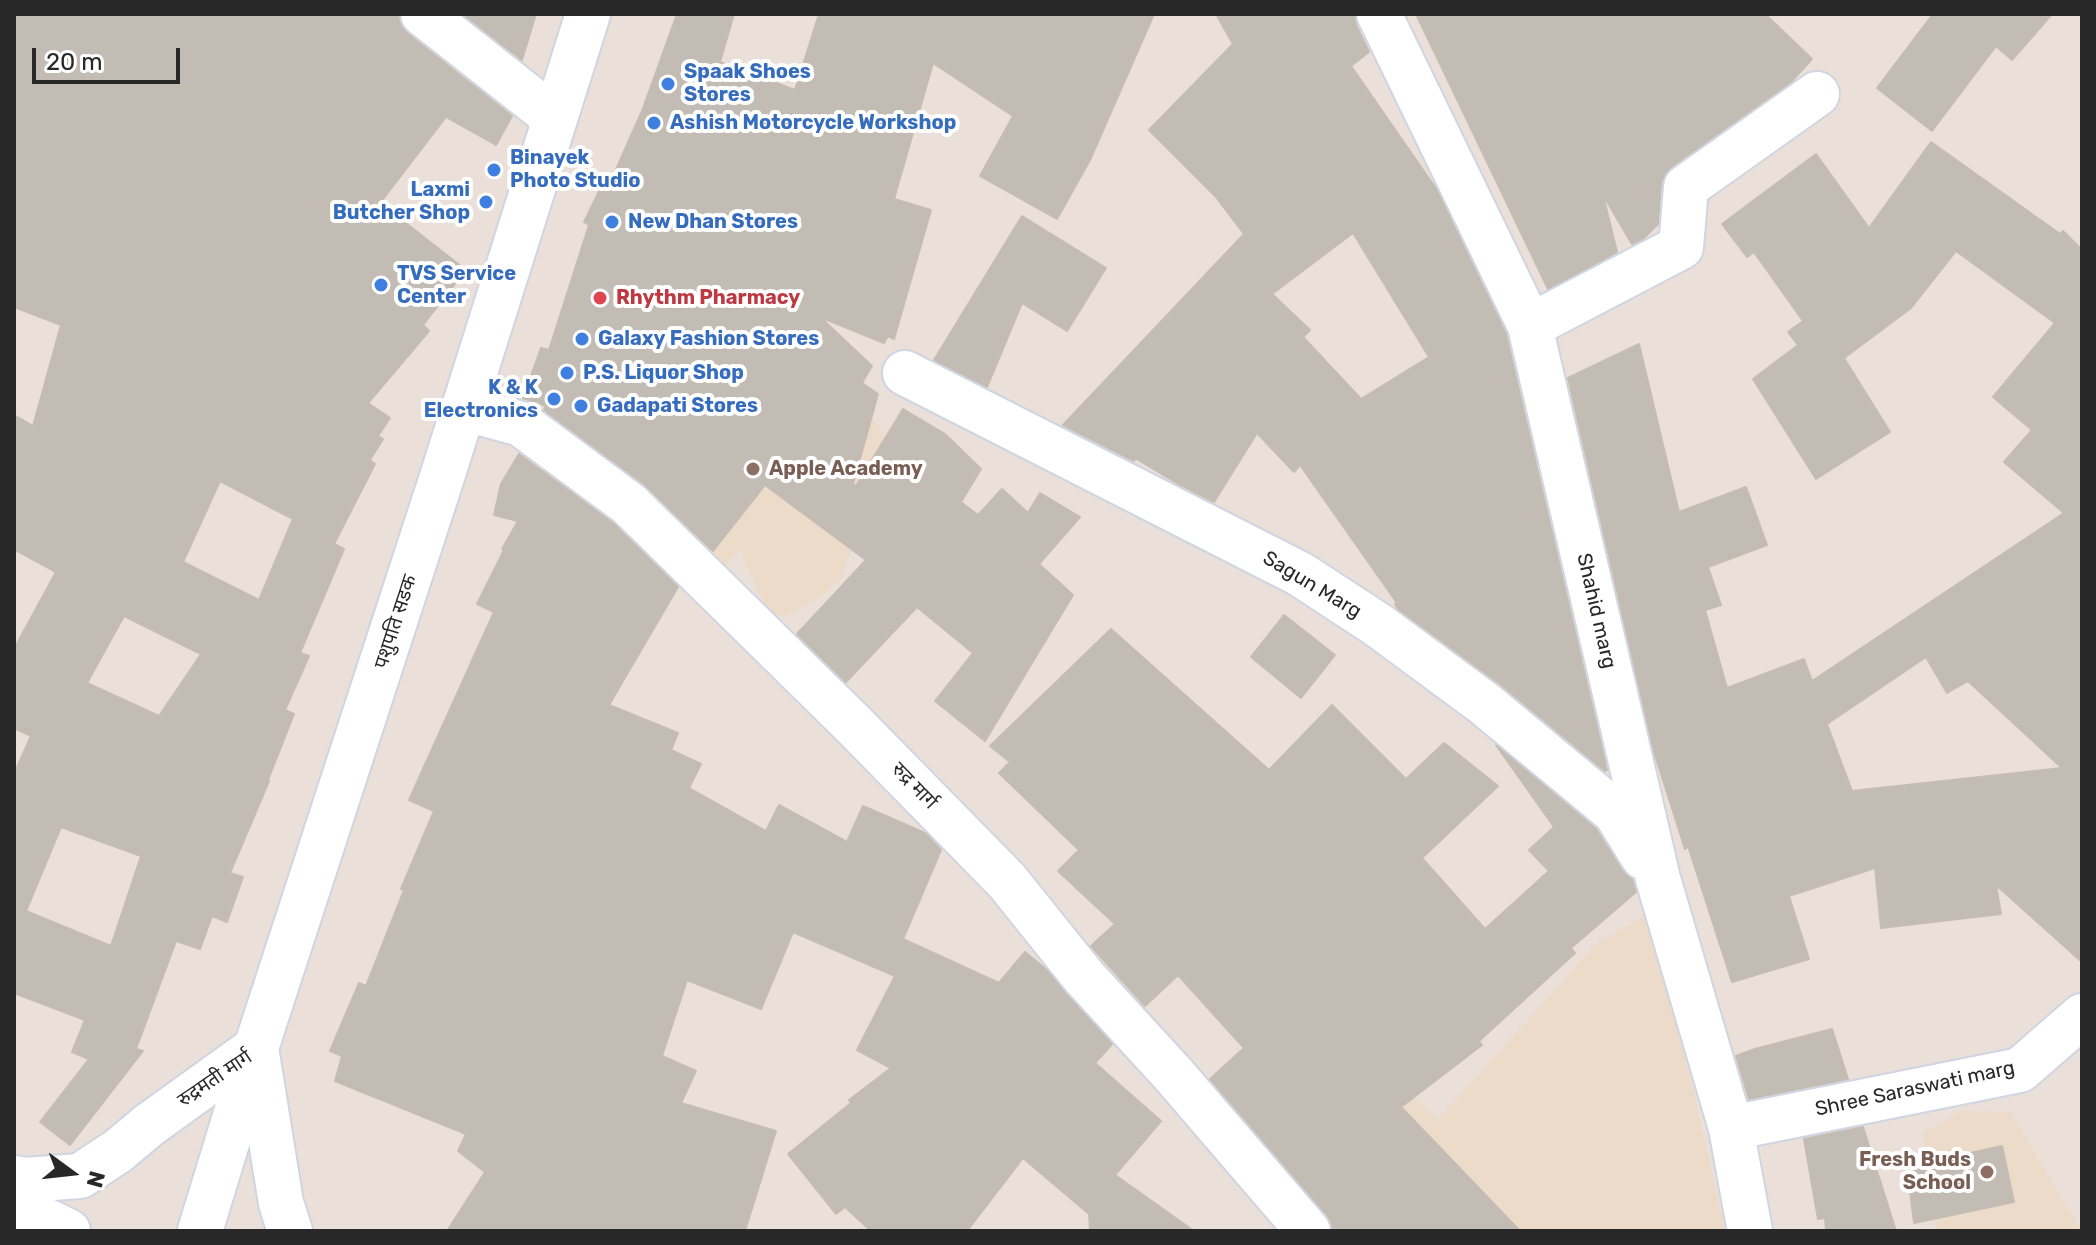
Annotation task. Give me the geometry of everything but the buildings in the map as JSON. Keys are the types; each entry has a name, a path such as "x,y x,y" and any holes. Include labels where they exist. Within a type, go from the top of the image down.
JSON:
{"street":[{"path":"423,14 555,118"},
{"name":"पशुपति सडक","path":"200,1230 588,14"},
{"name":"Shahid marg","path":"1379,14 1530,326 1658,879 1731,1128 1750,1231"},
{"path":"1530,326 1681,247 1686,187 1817,94"},
{"name":"Sagun Marg","path":"905,373 1300,574 1378,625 1485,704 1615,812 1658,879"},
{"name":"रुद्र मार्ग","path":"463,408 521,424 629,504 854,725 1007,881 1084,977 1173,1074 1308,1231"},
{"name":"Shree Saraswati marg","path":"1731,1128 2020,1070 2082,1016"},
{"name":"रुद्रमती मार्ग","path":"14,1178 80,1176 256,1048 281,1203 290,1231"},
{"path":"14,1205 68,1231"}],"shaded area":[{"name":"Apple Academy","path":"646,387 871,416 889,443 844,577 823,595 787,617 769,615 740,550 724,567 598,458"},
{"path":"1652,912 1726,1231 1297,1231 1241,1169 1363,1050 1438,1119 1598,942"},
{"name":"Fresh Buds School","path":"1962,1111 2011,1112 2082,1231 1939,1231 1930,1211 1923,1132"}],"place":[{"name":"Spaak Shoes Stores","path":"668,84"},
{"name":"Ashish Motorcycle Workshop","path":"654,123"},
{"name":"Binayek Photo Studio","path":"494,170"},
{"name":"Laxmi Butcher Shop","path":"486,202"},
{"name":"New Dhan Stores","path":"612,222"},
{"name":"TVS Service Center","path":"381,285"},
{"name":"Rhythm Pharmacy","path":"600,298"},
{"name":"Galaxy Fashion Stores","path":"582,339"},
{"name":"P.S. Liquor Shop","path":"567,373"},
{"name":"K & K Electronics","path":"554,399"},
{"name":"Gadapati Stores","path":"581,406"},
{"name":"Apple Academy","path":"753,469"},
{"name":"Fresh Buds School","path":"1987,1172"}]}
